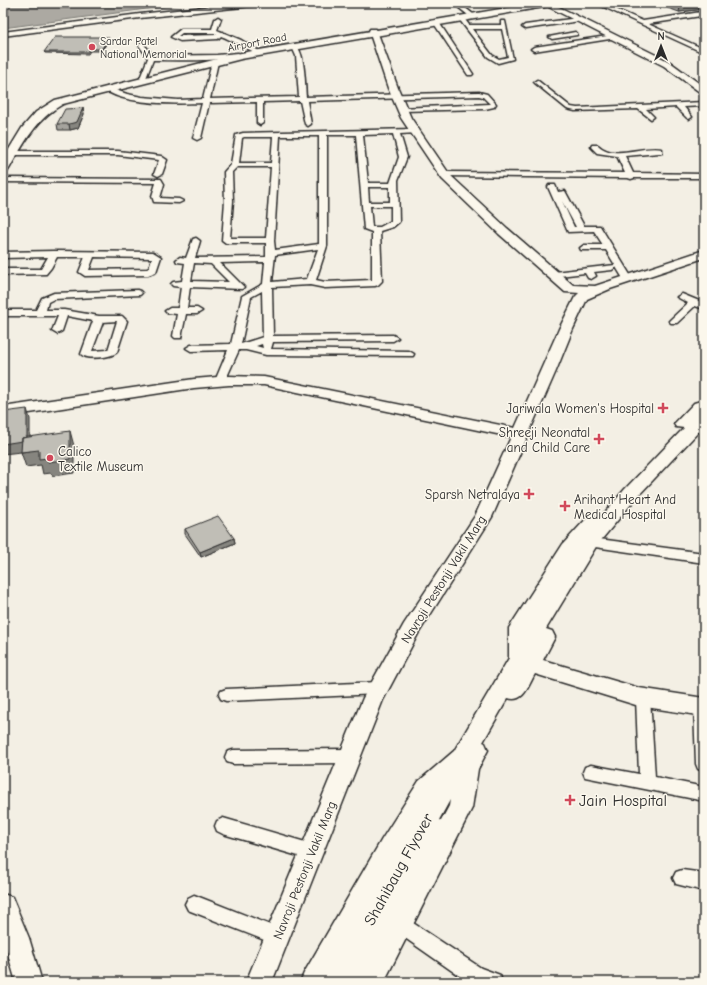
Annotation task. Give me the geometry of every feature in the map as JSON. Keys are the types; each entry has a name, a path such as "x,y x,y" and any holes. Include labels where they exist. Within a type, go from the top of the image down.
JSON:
{"main road":[{"path":"3,33 138,14 246,3"},
{"path":"3,33 260,3"},
{"path":"547,3 667,64 704,91"},
{"path":"547,3 655,53 704,82"},
{"name":"Airport Road","path":"3,158 32,113 52,101 238,55 547,3"},
{"name":"Airport Road","path":"3,169 28,126 39,114 56,103 215,62 466,16"},
{"path":"374,32 402,109 444,174 468,199 570,289 577,306"},
{"name":"Navroji Pestonji Vakil Marg","path":"259,982 373,698 411,629 483,517 582,297 627,278 704,254"},
{"path":"570,289 596,290"},
{"path":"3,412 242,379 264,381 521,434"},
{"path":"525,662 519,628 569,549 699,406 704,405"},
{"path":"525,662 553,600 591,540 631,493 704,417"},
{"path":"313,982 390,847 427,788 464,763 525,662 600,544 639,496 704,428"},
{"path":"525,662 643,698 703,707"},
{"path":"370,982 401,925 460,808 464,763"},
{"name":"Shahibaug Flyover","path":"350,982 444,798 464,763"},
{"name":"Shahibaug Flyover","path":"335,982 380,898 444,798"},
{"path":"3,906 16,938 29,982"}],"street":[{"path":"456,3 466,16 469,27 490,56 498,61 511,58 504,24 469,27"},
{"path":"598,3 704,51"},
{"path":"641,22 701,14 704,15"},
{"path":"218,19 217,32 218,37 174,37 181,31 217,32 250,46 257,52"},
{"path":"525,27 578,20"},
{"path":"692,22 699,21"},
{"path":"436,22 470,74"},
{"path":"654,28 669,26"},
{"path":"546,33 563,45"},
{"path":"552,37 575,34"},
{"path":"534,49 614,37"},
{"path":"141,44 151,58"},
{"path":"295,47 299,56 303,98 308,124"},
{"path":"151,58 217,57 238,55"},
{"path":"143,78 151,58"},
{"path":"198,138 215,62"},
{"path":"536,82 569,108 594,109 704,104"},
{"path":"107,89 133,98 148,101 206,102 264,100 396,91 479,94 485,95 494,104 492,106 485,107 402,109"},
{"path":"260,123 265,93"},
{"path":"678,105 689,117"},
{"path":"640,107 651,117"},
{"path":"594,109 599,115"},
{"path":"235,165 239,137 243,135 277,134 325,139 357,138 396,132 415,131"},
{"path":"357,138 364,185 368,229 376,230 394,224 394,185 403,157 396,132"},
{"path":"266,352 268,340 267,285 271,256 270,241 277,134"},
{"path":"310,282 323,246 325,139"},
{"path":"595,147 596,150 603,154 659,151"},
{"path":"13,152 118,153 161,158 163,160 158,174"},
{"path":"620,154 631,177"},
{"path":"270,241 226,240 229,201 228,172 235,165 275,164"},
{"path":"444,174 631,177 704,176"},
{"path":"555,179 581,229"},
{"path":"3,180 158,181 160,184 156,196 157,200 179,201"},
{"path":"364,185 394,185"},
{"path":"552,187 570,230 597,228 627,278"},
{"path":"366,204 395,204"},
{"path":"247,296 267,285 310,282 325,285 375,283 377,281 376,230"},
{"path":"178,336 190,260 196,241"},
{"path":"180,260 213,261 271,256 323,246"},
{"path":"584,248 608,247"},
{"path":"4,274 44,272 54,254"},
{"path":"3,255 54,254 152,255 157,257 153,270 148,272 87,274 84,272 90,255"},
{"path":"213,261 247,296 240,347 221,376 220,381"},
{"path":"554,275 590,273 612,267"},
{"path":"176,284 237,284"},
{"path":"40,313 44,300 47,297 137,293"},
{"path":"682,297 704,306"},
{"path":"674,321 694,302"},
{"path":"170,311 197,311"},
{"path":"3,313 64,313 99,319"},
{"path":"57,331 64,313"},
{"path":"240,347 268,340 393,338"},
{"path":"191,348 240,347 266,352 409,354"},
{"path":"600,544 704,558"},
{"path":"226,695 378,688"},
{"path":"643,698 647,783"},
{"path":"703,707 704,764"},
{"path":"233,757 350,756"},
{"path":"590,772 704,794"},
{"path":"223,826 312,852"},
{"path":"682,878 704,882"},
{"path":"194,904 277,936"},
{"path":"401,925 474,978 493,982"}],"shaded area":[{"path":"3,3 192,3 3,28"}],"building":[{"path":"669,3 704,3 704,4 680,7"},
{"name":"Sardar Patel National Memorial","path":"55,37 108,37 102,49 90,49 88,52 44,52"},
{"path":"83,108 77,122 57,124 65,109"},
{"path":"27,409 27,437 22,438 22,441 3,444 3,412"},
{"path":"70,431 70,459 48,462 48,458 39,459 39,450 21,452 22,438"},
{"path":"218,516 234,538 200,552 185,529"}],"place":[{"name":"Sardar Patel National Memorial","path":"92,47"},
{"name":"Jariwala Women's Hospital","path":"663,408"},
{"name":"Shreeji Neonatal and Child Care","path":"599,439"},
{"name":"Calico Textile Museum","path":"50,458"},
{"name":"Sparsh Netralaya","path":"529,494"},
{"name":"Arihant Heart And Medical Hospital","path":"565,506"},
{"name":"Jain Hospital","path":"570,800"}]}
